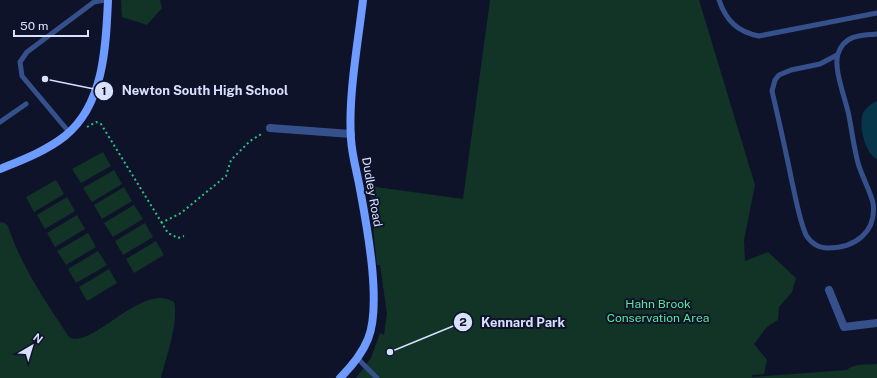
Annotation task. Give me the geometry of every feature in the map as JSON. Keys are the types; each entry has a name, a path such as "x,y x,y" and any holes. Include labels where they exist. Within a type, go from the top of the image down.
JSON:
{"street":[{"path":"0,169 37,154 69,132 78,123 91,103 99,79 104,51 106,0"},
{"name":"Dudley Road","path":"340,378 357,358 368,340 373,322 374,298 360,189 353,154 351,134 352,104 363,0"},
{"path":"270,128 351,134"},
{"path":"829,290 844,327 877,323"}],"lane":[{"path":"69,132 22,76 20,62 27,52 94,2 106,0"},
{"path":"719,0 723,12 729,22 748,34 759,36 877,13"},
{"path":"837,55 820,64 791,70 779,75 775,80 772,91 797,203 806,235 812,243 822,248 834,248 853,244 863,238 871,228 875,212 875,201 854,151 849,116 838,69 837,55 842,45 849,38 860,35 877,34"},
{"path":"0,122 26,104"},
{"path":"357,358 377,378"}],"path":[{"path":"78,123 85,128 96,122 101,124 168,233 178,238 184,236"},
{"path":"162,223 181,213 226,176 231,160 250,141 270,128"}],"green space":[{"path":"121,0 160,0 162,8 147,25 122,17"},
{"name":"Hahn Brook Conservation Area","path":"490,0 699,0 755,185 744,240 745,261 768,252 796,278 792,292 779,307 778,320 767,327 754,344 767,360 764,374 752,375 752,377 847,370 857,365 877,364 877,378 356,378 371,358 380,333 384,335 387,314 380,265 377,265 369,186 463,199"},
{"path":"103,152 111,166 81,183 72,169"},
{"path":"114,170 122,184 92,202 83,188"},
{"path":"56,180 64,194 34,212 26,197"},
{"path":"124,187 132,201 102,219 94,205"},
{"path":"67,197 75,211 45,229 37,215"},
{"path":"134,205 143,219 113,237 104,223"},
{"path":"77,215 85,229 55,247 47,233"},
{"path":"0,222 5,223 8,226 13,241 27,269 69,337 79,339 90,334 147,301 161,298 174,302 175,320 169,350 161,378 0,378"},
{"path":"145,223 153,237 123,255 115,241"},
{"path":"88,233 96,247 66,265 57,251"},
{"path":"156,241 164,255 134,273 126,259"},
{"path":"98,251 107,265 76,283 68,269"},
{"path":"109,269 117,283 87,301 79,287"}],"water":[{"path":"877,101 877,159 869,151 866,145 861,125 863,113 869,106"}],"place":[{"name":"Newton South High School","path":"45,79"},
{"name":"Kennard Park","path":"390,352"}]}
